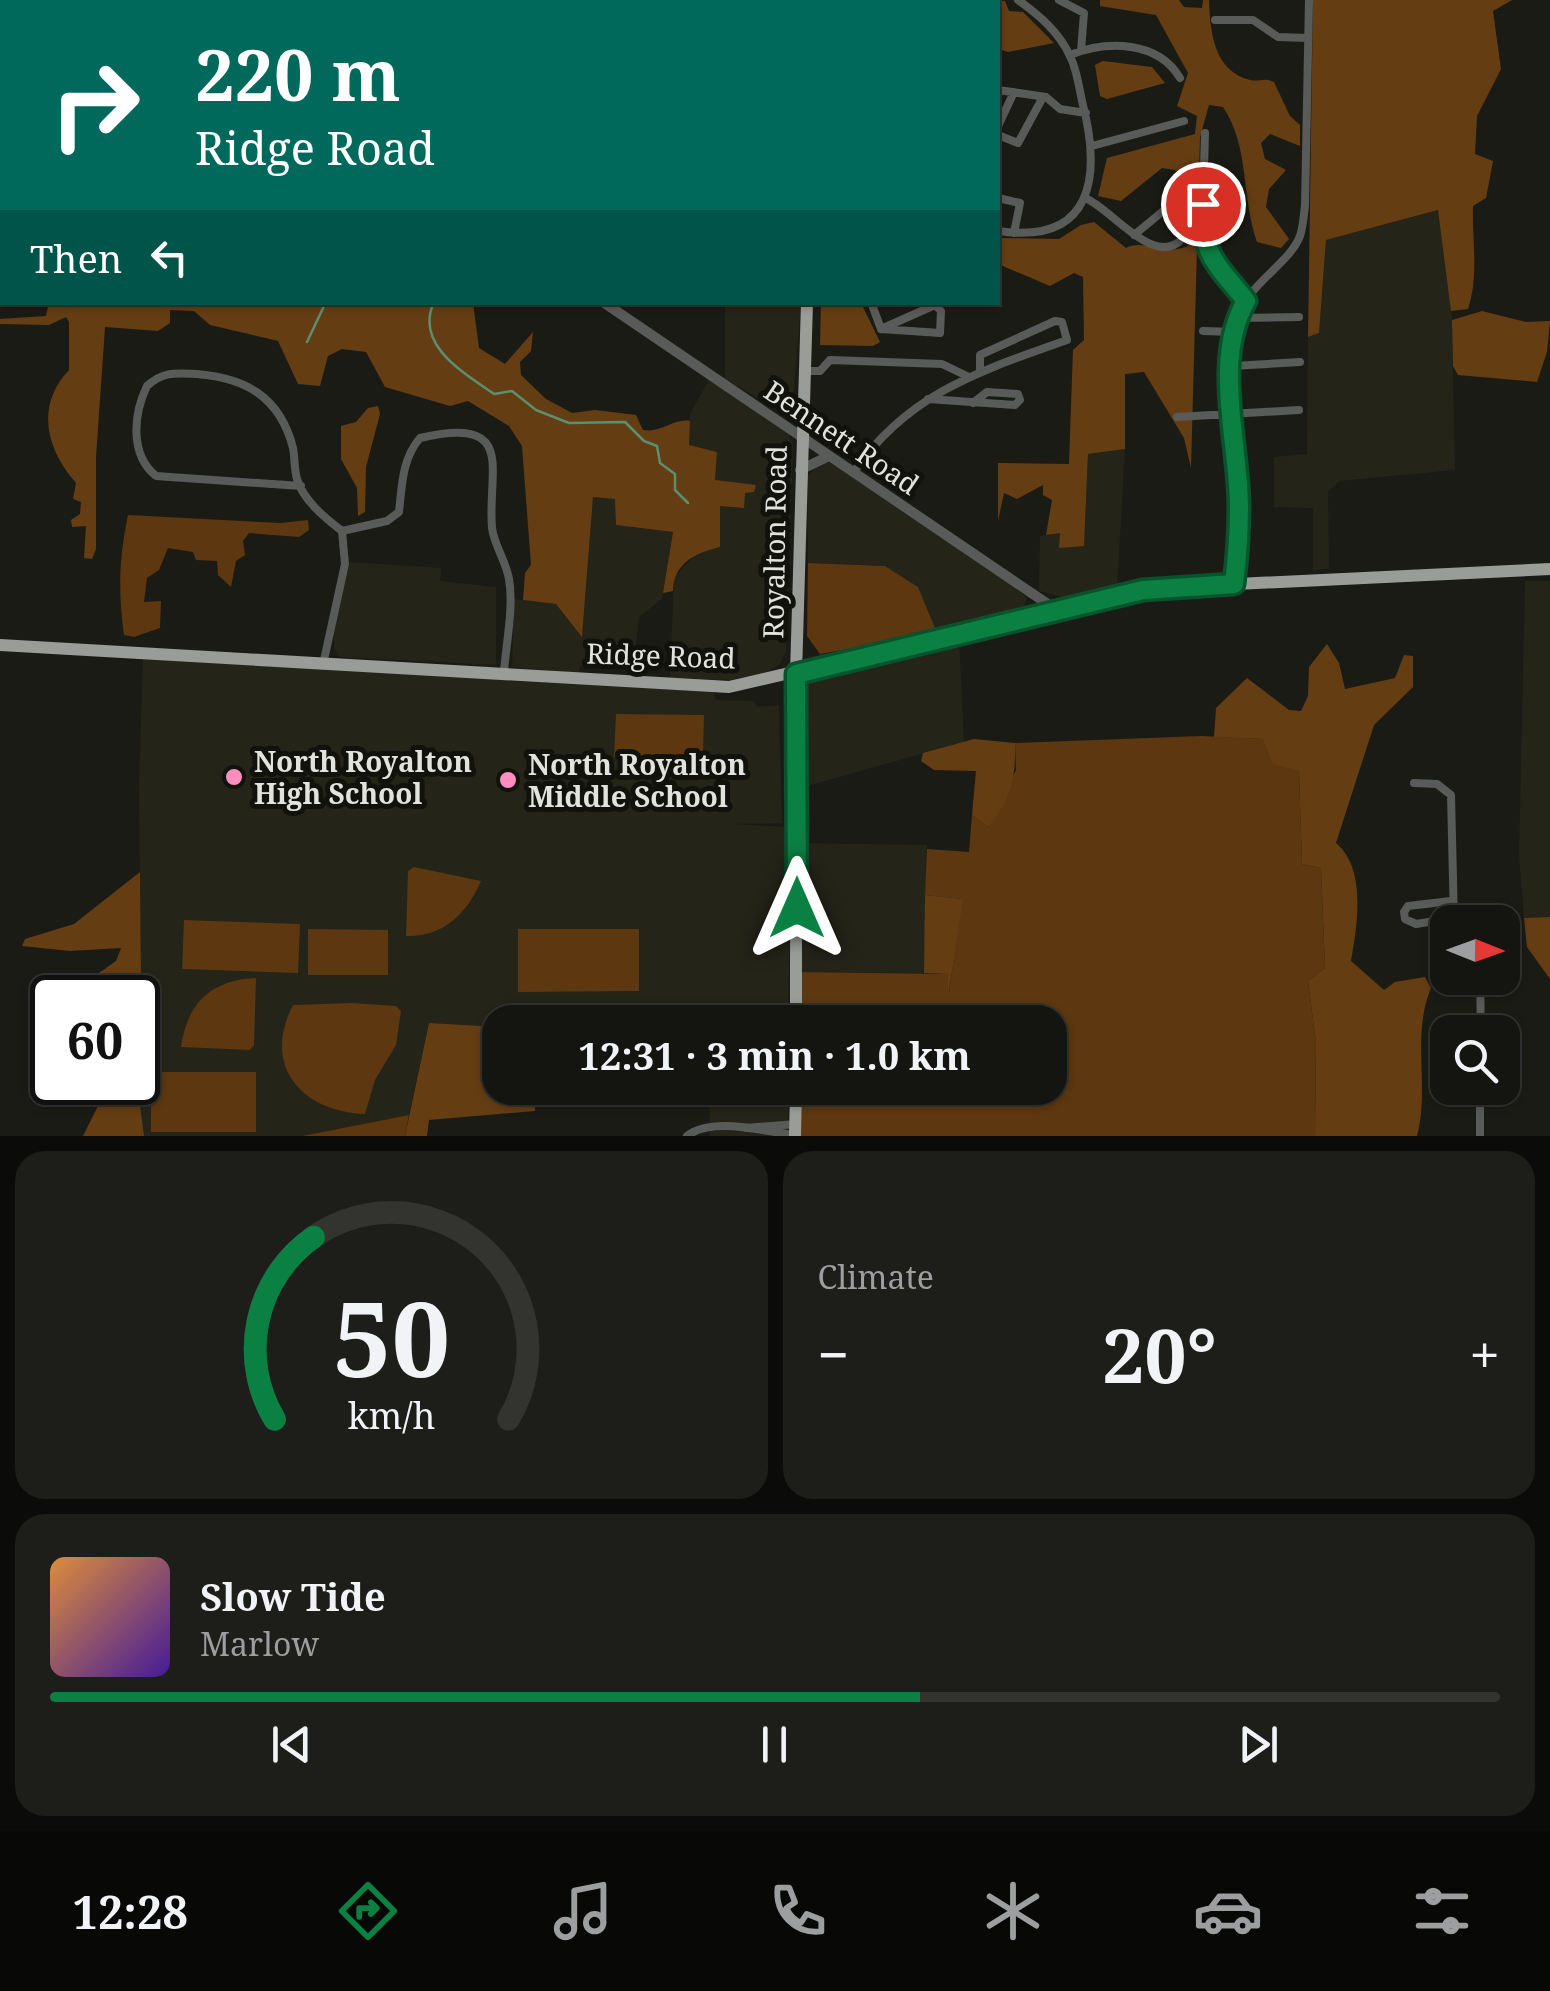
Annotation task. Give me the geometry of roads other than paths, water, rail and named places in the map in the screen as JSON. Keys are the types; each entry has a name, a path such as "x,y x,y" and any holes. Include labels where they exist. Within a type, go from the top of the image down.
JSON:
{"main road":[{"name":"Royalton Road","path":"796,1005 796,674 807,305"},
{"name":"Ridge Road","path":"0,645 324,660 729,687 1153,588 1550,570"},
{"path":"795,1131 796,1105"}],"street":[{"path":"1000,230 1033,236 1067,224 1086,198 1092,176 1086,113 1070,55 1052,28 1018,0"},
{"path":"1059,0 1084,12 1081,51"},
{"path":"1234,584 1239,506 1232,412 1233,332 1246,301 1299,239 1306,205 1309,0"},
{"path":"1215,20 1253,20 1278,37 1308,38"},
{"path":"1070,55 1096,44 1158,52 1180,78"},
{"path":"1000,90 1043,96 1060,109 1086,113"},
{"path":"1000,122 1014,92"},
{"path":"1000,136 1018,144 1043,96"},
{"path":"1092,146 1184,121"},
{"path":"1205,132 1202,240 1246,301"},
{"path":"1000,198 1020,202 1014,233"},
{"path":"1086,198 1098,203 1134,235 1154,245 1178,245 1180,198 1134,235"},
{"name":"Bennett Road","path":"608,305 1055,608"},
{"path":"872,305 882,329"},
{"path":"882,329 933,305"},
{"path":"882,329 940,334 941,311 936,305"},
{"path":"1236,318 1298,317"},
{"path":"853,473 876,440 928,398 967,376 980,372 1067,340 1068,332 1062,322 1054,321 980,354 980,372"},
{"path":"1204,331 1233,332"},
{"path":"804,371 820,371 830,360 942,364 967,376"},
{"path":"1232,366 1300,362"},
{"path":"300,486 156,476 144,466 137,438 146,386 168,373 227,376 248,383 266,396 280,416 293,446 300,486 322,516 342,531 345,564 324,660"},
{"path":"928,398 974,403 1015,406 1020,400 1018,394 987,392 974,403"},
{"path":"1177,416 1300,410"},
{"path":"342,531 387,521 399,512 404,468 410,450 420,438 459,434 474,436 486,444 496,466 492,533 510,580 504,672"},
{"path":"800,470 830,456"},
{"path":"1414,783 1436,784 1451,795 1451,905"},
{"path":"1430,922 1410,923 1404,912 1408,906 1451,901"},
{"path":"1480,1105 1480,1136"},
{"path":"687,1136 696,1130 795,1131"}],"waterway":[{"path":"307,342 323,305"},
{"path":"433,305 431,332 436,344 457,367 494,394 512,391 536,410 569,423 625,422 644,441 657,446 660,463 675,474 675,490 688,503"}],"place":[{"name":"North Royalton High School","path":"234,777"},
{"name":"North Royalton Middle School","path":"508,780"}]}
